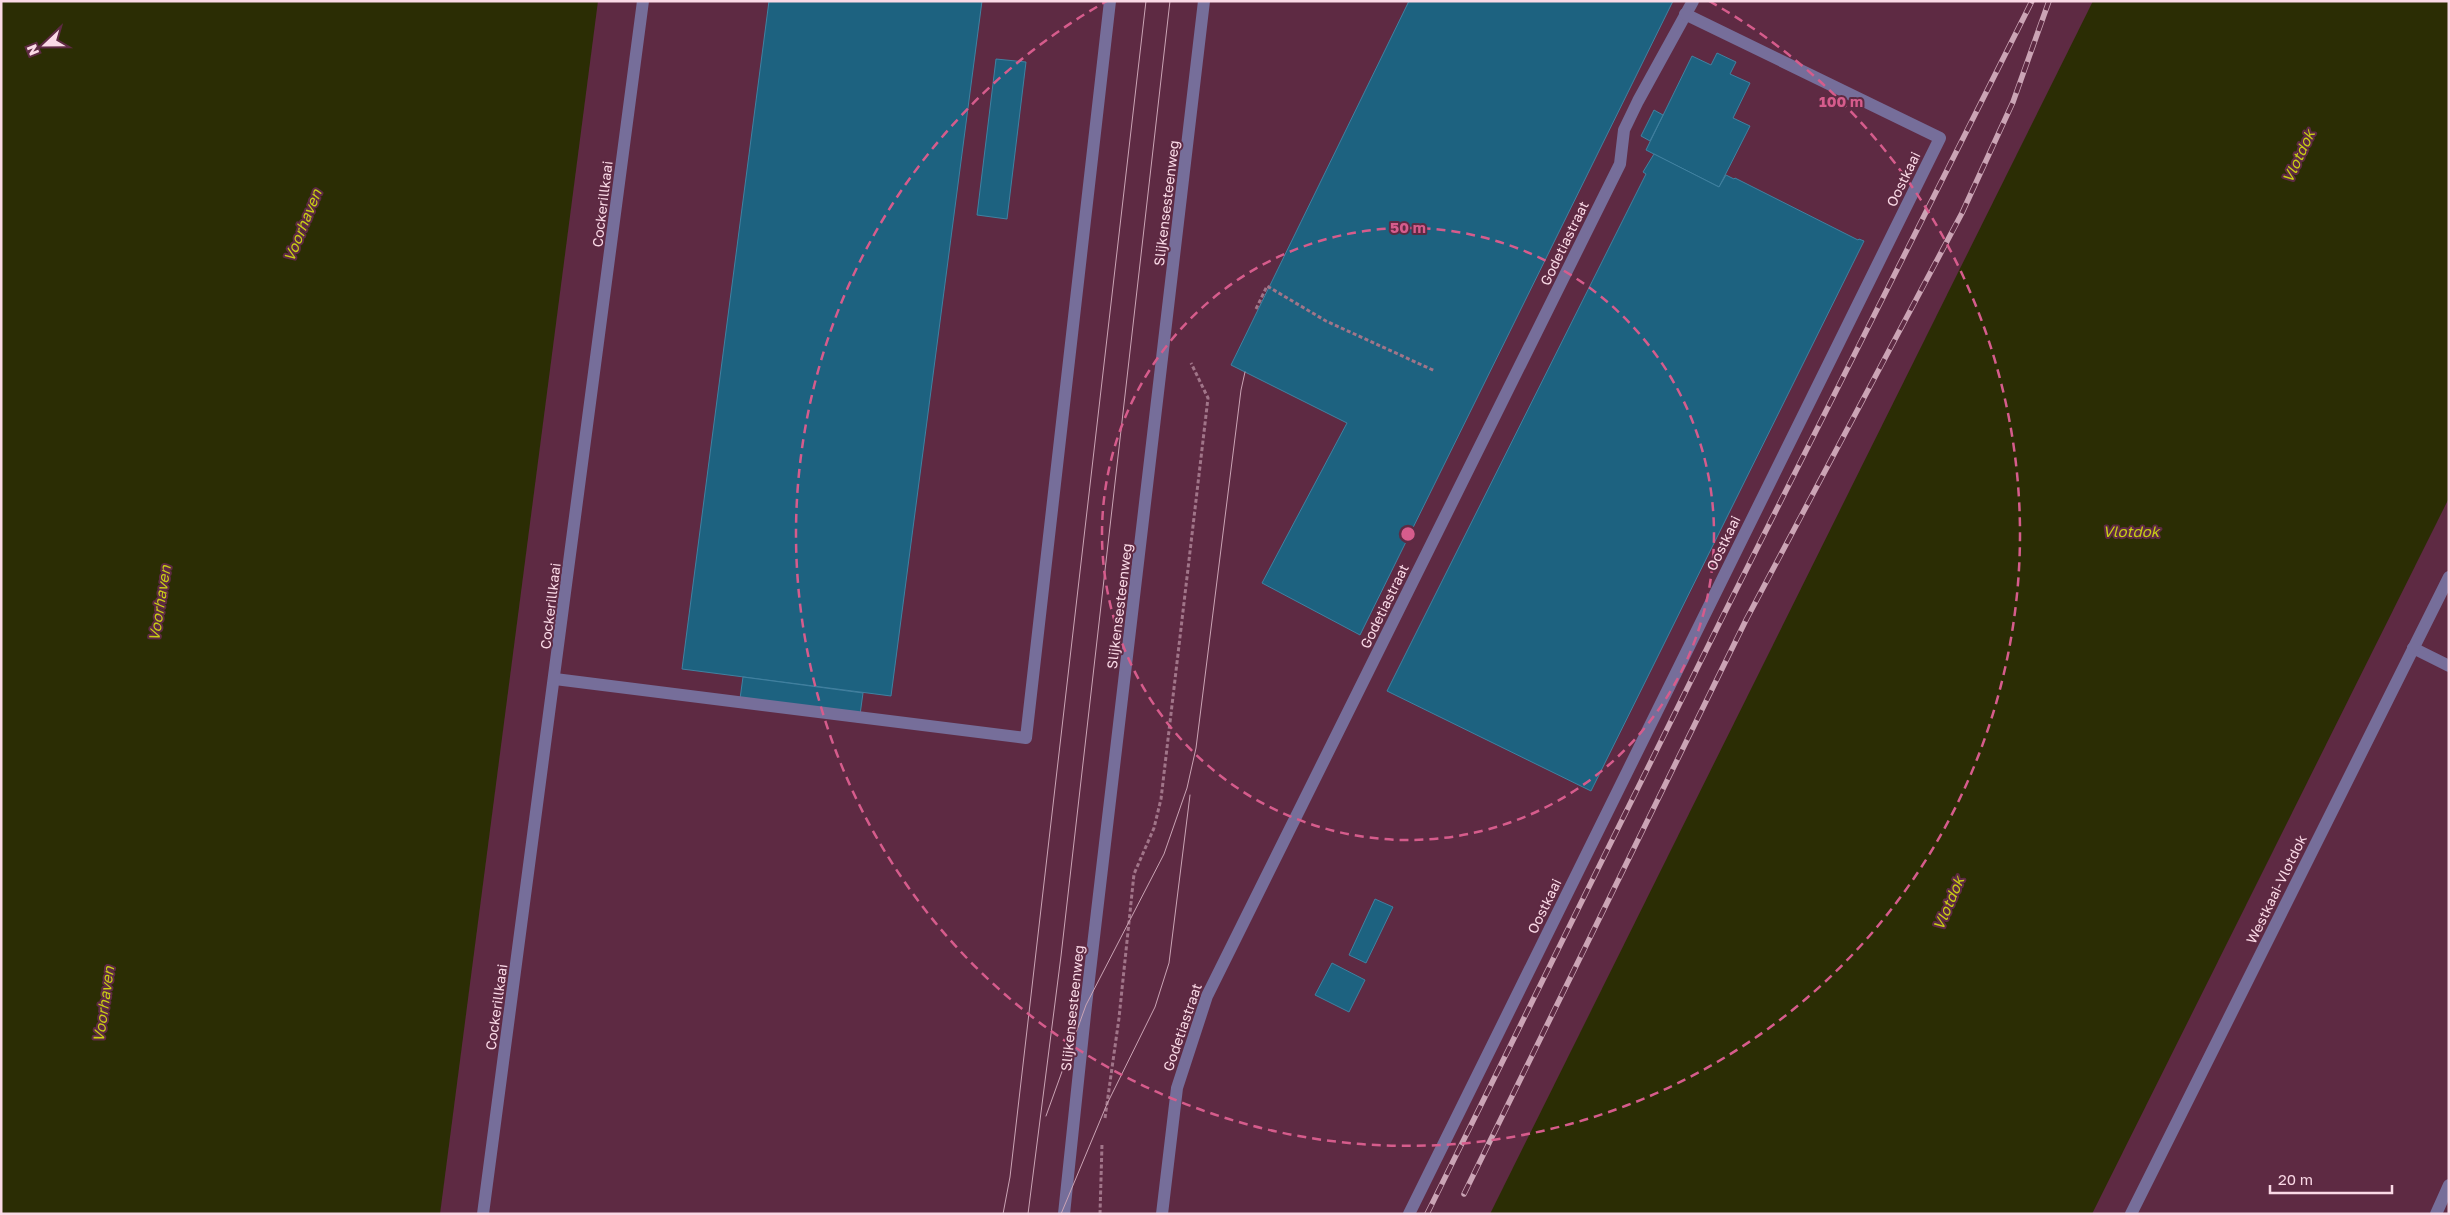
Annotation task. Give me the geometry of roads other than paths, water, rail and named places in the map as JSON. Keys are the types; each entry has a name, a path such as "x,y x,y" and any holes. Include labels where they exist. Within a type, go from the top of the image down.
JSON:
{"street":[{"name":"Cockerillkaai","path":"483,1214 644,1"},
{"path":"555,679 1026,738 1110,1"},
{"name":"Slijkensesteenweg","path":"1064,1214 1086,1005 1204,1"},
{"name":"Godetiastraat","path":"1162,1214 1176,1088 1207,996 1620,164 1624,130 1638,100 1693,1"},
{"name":"Oostkaai","path":"1409,1214 1940,138 1686,14"},
{"name":"Westkaai-Vlotdok","path":"2131,1214 2449,577"},
{"path":"2414,648 2449,666"},
{"path":"2436,1214 2449,1185"}],"water":[{"name":"Voorhaven","path":"1,1 598,1 440,1214 1,1214"},
{"name":"Vlotdok","path":"2093,1 2449,1 2449,498 2092,1214 1490,1214"}],"tram line":[{"path":"1003,1214 1010,1177 1146,1"},
{"path":"1028,1214 1061,956 1170,1"},
{"path":"1046,1116 1086,1005 1164,854 1187,788 1196,748 1241,390 1245,372"},
{"path":"1061,1214 1107,1104 1155,1007 1169,963 1190,795"}],"railway":[{"path":"1427,1214 1724,614 2032,1"},
{"path":"1464,1194 1746,620 1962,213 2013,102 2049,1"}]}
